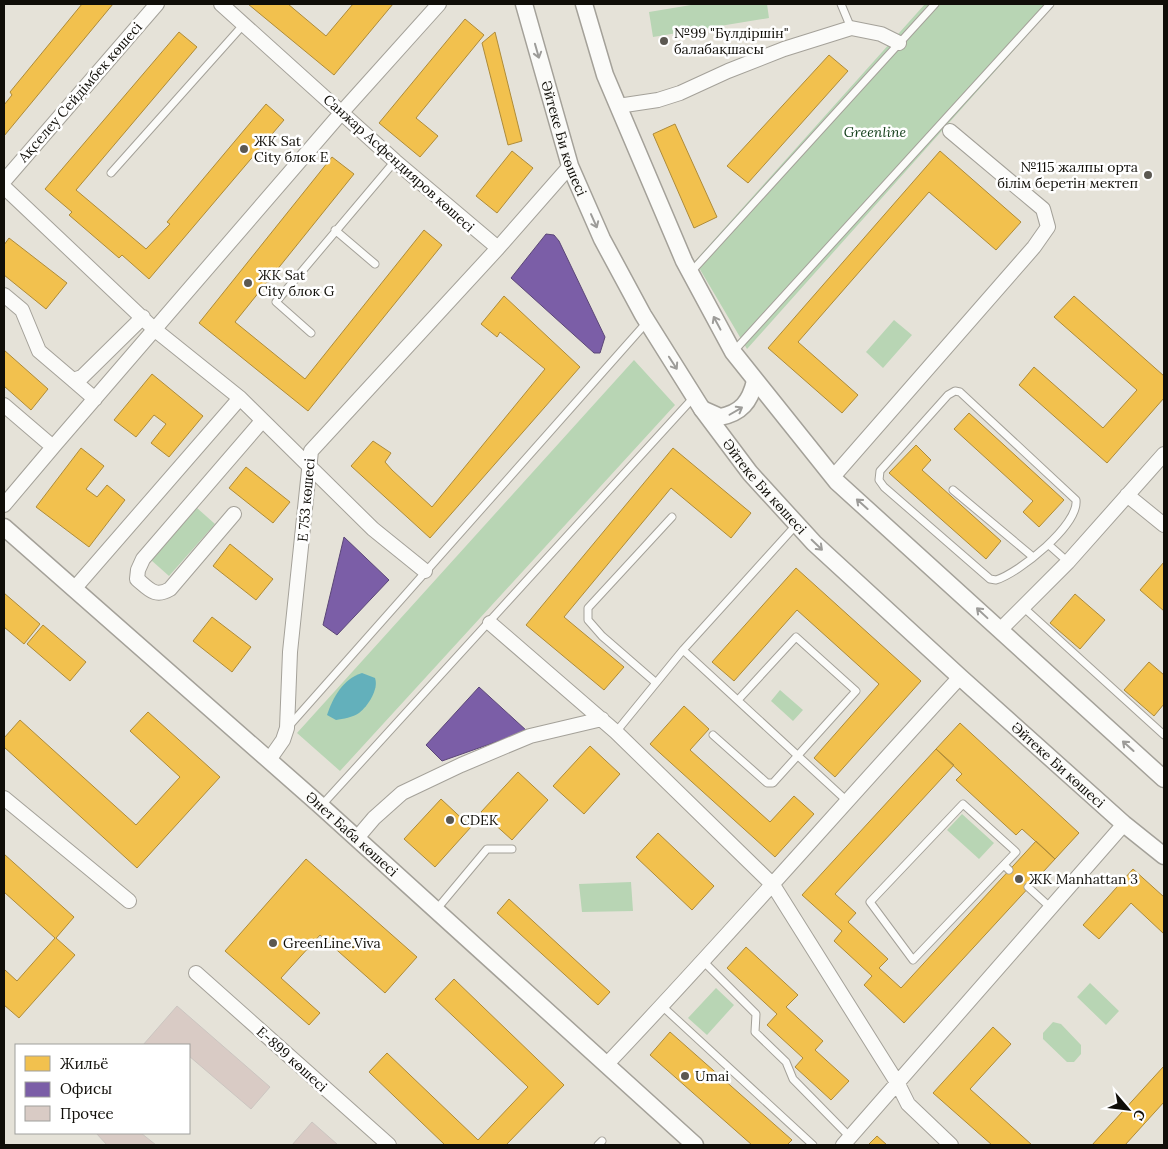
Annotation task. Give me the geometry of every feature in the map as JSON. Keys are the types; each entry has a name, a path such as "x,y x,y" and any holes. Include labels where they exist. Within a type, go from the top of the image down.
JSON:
{"street":[{"name":"Ақселеу Сейдімбек көшесі","path":"4,181 157,4"},
{"name":"Санжар Асфендияров көшесі","path":"221,4 395,161 498,248"},
{"path":"4,505 342,112 439,4"},
{"path":"525,10 539,4"},
{"path":"582,6 605,75 690,273 733,352 833,477 1164,779"},
{"name":"Әйтеке Би көшесі","path":"525,10 570,166 602,239 647,322 698,403 750,473 814,543 1124,824 1164,856"},
{"path":"618,106 658,100 680,93 728,71 784,49 851,28 881,34 899,43"},
{"path":"833,477 1034,247 1048,227 1043,209 950,131"},
{"path":"498,248 570,166"},
{"path":"4,188 154,329 240,398 373,529 425,571"},
{"name":"Е 753 көшесі","path":"269,760 283,740 287,728 290,652 311,451 498,248"},
{"path":"4,295 22,310 39,351 94,399"},
{"path":"73,380 82,377 143,317"},
{"path":"698,403 720,417 740,410 746,404 755,381"},
{"path":"74,589 240,398"},
{"path":"4,405 53,447"},
{"path":"234,514 170,589 161,594 153,593 137,579 138,570 143,559 262,421"},
{"path":"1000,630 1068,562 1164,454"},
{"path":"1128,495 1164,525"},
{"name":"Әнет Баба көшесі","path":"4,527 357,838 695,1145"},
{"path":"490,623 602,719 773,885 898,1084 908,1104 951,1145"},
{"path":"606,1065 704,962 960,677"},
{"path":"357,838 374,818 402,793 530,736 602,719"},
{"path":"4,798 129,901"},
{"path":"846,1141 898,1084 1124,824"},
{"name":"Е-899 көшесі","path":"196,973 389,1145"}],"lane":[{"path":"841,4 851,28"},
{"path":"690,273 935,4"},
{"path":"733,352 1050,4"},
{"path":"110,173 244,24"},
{"path":"311,332 276,302 395,161"},
{"path":"335,230 376,264"},
{"path":"287,728 647,322"},
{"path":"955,391 960,392 1076,500 1077,506 1073,513 1049,545 1002,578 990,579 884,487 879,480 880,471 948,395 955,391"},
{"path":"321,806 490,623 698,403"},
{"path":"953,490 1032,557"},
{"path":"655,682 602,636 588,620 588,608 672,517"},
{"path":"616,732 655,682 797,524"},
{"path":"1049,545 1068,562"},
{"path":"1023,607 1164,735"},
{"path":"713,735 767,783 776,781 856,691 796,637 738,700"},
{"path":"683,650 847,801"},
{"path":"963,804 1016,852 1007,868 914,960 870,902 963,804"},
{"path":"436,910 487,849 512,849"},
{"path":"1028,887 1051,908"},
{"path":"704,962 756,1014 755,1032 786,1062 793,1079 846,1141"},
{"path":"662,1006 813,1145"}],"green space":[{"path":"697,4 767,4 769,18 653,37 649,12"},
{"name":"Greenline","path":"925,4 1055,4 747,349 695,261"},
{"path":"894,320 912,335 883,368 866,352"},
{"path":"634,360 675,405 340,771 297,733"},
{"path":"197,508 215,524 169,576 151,560"},
{"path":"780,690 803,710 793,721 771,701"},
{"path":"962,814 994,843 979,859 947,830"},
{"path":"631,882 633,911 582,912 579,884"},
{"path":"1090,983 1119,1011 1106,1025 1077,997"},
{"path":"716,988 734,1005 707,1035 688,1018"},
{"path":"1053,1022 1061,1024 1081,1045 1081,1054 1074,1062 1067,1062 1043,1039 1043,1033"}],"water":[{"path":"362,673 375,678 376,682 372,697 366,706 354,716 336,720 327,715 332,702 344,684"}],"building: Жильё":[{"path":"82,4 113,4 4,136 4,105 12,95 10,92"},
{"path":"248,4 288,4 326,36 353,4 393,4 334,75"},
{"path":"465,19 484,35 416,118 438,136 420,157 379,123"},
{"name":"ЖК Sat City блок E","path":"179,32 197,47 76,190 146,249 170,224 167,222 266,104 284,120 149,279 122,255 119,258 69,215 72,212 45,189"},
{"path":"495,32 522,141 508,145 482,43"},
{"path":"829,55 848,71 748,183 727,166"},
{"path":"675,124 717,217 694,228 653,134"},
{"path":"512,151 533,168 497,213 476,196"},
{"path":"940,151 1021,222 996,250 929,192 798,342 858,395 842,413 768,348"},
{"name":"ЖК Sat City блок G","path":"332,157 354,174 235,322 305,379 424,230 442,245 308,411 199,323"},
{"path":"9,238 67,283 46,309 4,275 4,245"},
{"path":"504,296 580,367 430,538 351,466 373,441 391,453 385,462 432,507 545,369 500,332 497,337 481,324"},
{"path":"1074,296 1164,376 1164,398 1107,463 1019,385 1034,367 1103,428 1137,390 1054,317"},
{"path":"4,350 48,389 31,410 4,386"},
{"path":"152,374 203,416 169,457 151,443 166,424 154,415 136,437 114,420"},
{"path":"969,413 1064,500 1039,527 1023,512 1033,501 954,429"},
{"path":"916,445 931,460 922,470 1001,541 986,559 889,473"},
{"path":"81,448 104,466 86,489 97,497 107,485 125,500 89,547 36,507"},
{"path":"673,448 751,513 731,538 671,488 564,617 624,667 604,690 526,625"},
{"path":"246,467 290,502 273,523 229,488"},
{"path":"230,544 273,579 256,600 213,566"},
{"path":"1164,562 1164,611 1140,590"},
{"path":"796,568 921,681 835,777 814,758 879,684 797,610 734,681 712,662"},
{"path":"4,593 40,624 24,644 4,627"},
{"path":"1075,594 1105,620 1080,649 1050,623"},
{"path":"212,617 251,647 232,672 193,641"},
{"path":"43,625 86,662 70,681 27,644"},
{"path":"1149,662 1164,675 1164,704 1154,716 1124,690"},
{"path":"684,706 709,729 690,750 770,822 794,796 814,814 775,857 650,744"},
{"path":"148,712 220,777 137,868 4,747 4,738 20,720 136,825 180,777 130,731"},
{"name":"ЖК Manhattan 3","path":"960,723 1079,833 1055,859 1022,829 1016,835 956,780 962,774 936,749"},
{"path":"590,746 620,774 584,814 553,786"},
{"name":"ЖК Manhattan 3","path":"936,749 954,765 835,894 856,913 848,922 888,959 879,968 901,988 1036,841 1055,859 904,1023 864,985 872,976 834,941 842,931 802,895"},
{"path":"518,772 548,800 512,840 481,812"},
{"path":"441,799 471,827 435,867 404,839"},
{"path":"658,833 714,886 692,910 636,857"},
{"path":"4,854 74,917 56,938 75,955 19,1018 4,1005 4,972 5,970 17,981 55,938 4,892"},
{"name":"GreenLine.Viva","path":"306,859 417,957 385,993 320,935 281,978 320,1013 309,1025 225,951"},
{"path":"1133,869 1164,897 1164,934 1131,903 1099,939 1083,925"},
{"path":"509,899 610,992 598,1005 497,913"},
{"path":"746,947 798,995 786,1007 823,1041 815,1050 849,1081 831,1100 795,1067 803,1058 767,1025 777,1014 727,968"},
{"path":"454,979 564,1085 506,1145 445,1145 369,1072 387,1053 478,1140 528,1087 435,999"},
{"path":"993,1027 1011,1044 970,1089 1032,1145 992,1145 933,1093"},
{"path":"670,1032 792,1140 787,1145 752,1145 650,1055"},
{"path":"1164,1066 1164,1102 1125,1145 1092,1145"},
{"path":"877,1136 887,1145 868,1145"}],"building: Офисы":[{"path":"546,234 554,235 559,241 605,337 600,353 594,353 511,278"},
{"path":"344,537 389,580 337,635 323,625"},
{"path":"479,687 527,731 442,761 426,745"}],"building: Прочее":[{"path":"177,1006 270,1087 251,1109 190,1057 190,1044 144,1044"},
{"path":"312,1122 338,1145 292,1145"},
{"path":"97,1134 142,1134 156,1145 107,1145"}],"place":[{"name":"№99 \"Бүлдіршін\" балабақшасы","path":"664,41"},
{"name":"ЖК Sat City блок E","path":"244,149"},
{"name":"№115 жалпы орта білім беретін мектеп","path":"1148,175"},
{"name":"ЖК Sat City блок G","path":"248,283"},
{"name":"CDEK","path":"450,820"},
{"name":"ЖК Manhattan 3","path":"1019,879"},
{"name":"GreenLine.Viva","path":"273,943"},
{"name":"Umai","path":"685,1076"}]}
